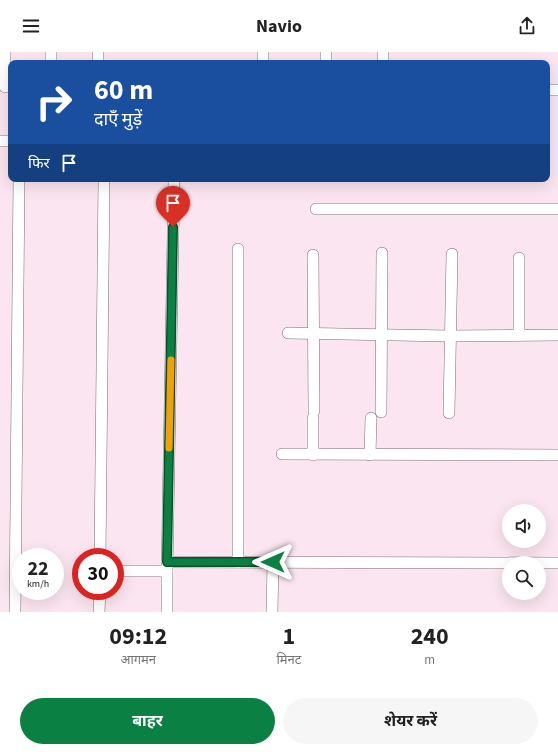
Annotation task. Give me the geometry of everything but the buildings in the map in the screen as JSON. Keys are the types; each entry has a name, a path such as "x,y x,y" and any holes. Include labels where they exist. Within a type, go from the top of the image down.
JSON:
{"street":[{"path":"5,52 5,87"},
{"path":"15,612 19,182"},
{"path":"100,548 104,182"},
{"path":"167,612 174,182"},
{"path":"316,208 558,209"},
{"path":"238,249 238,562"},
{"path":"381,412 382,253"},
{"path":"449,413 449,336 452,254"},
{"path":"313,255 313,455"},
{"path":"519,258 519,335"},
{"path":"288,332 449,336 558,335"},
{"path":"370,455 371,418"},
{"path":"282,454 558,455"},
{"path":"124,570 238,562 558,562"},
{"path":"272,612 273,562"},
{"path":"99,612 100,600"}],"slow traffic":[{"path":"169,448 171,360"}],"route":[{"path":"173,227 167,562 273,562"}]}
